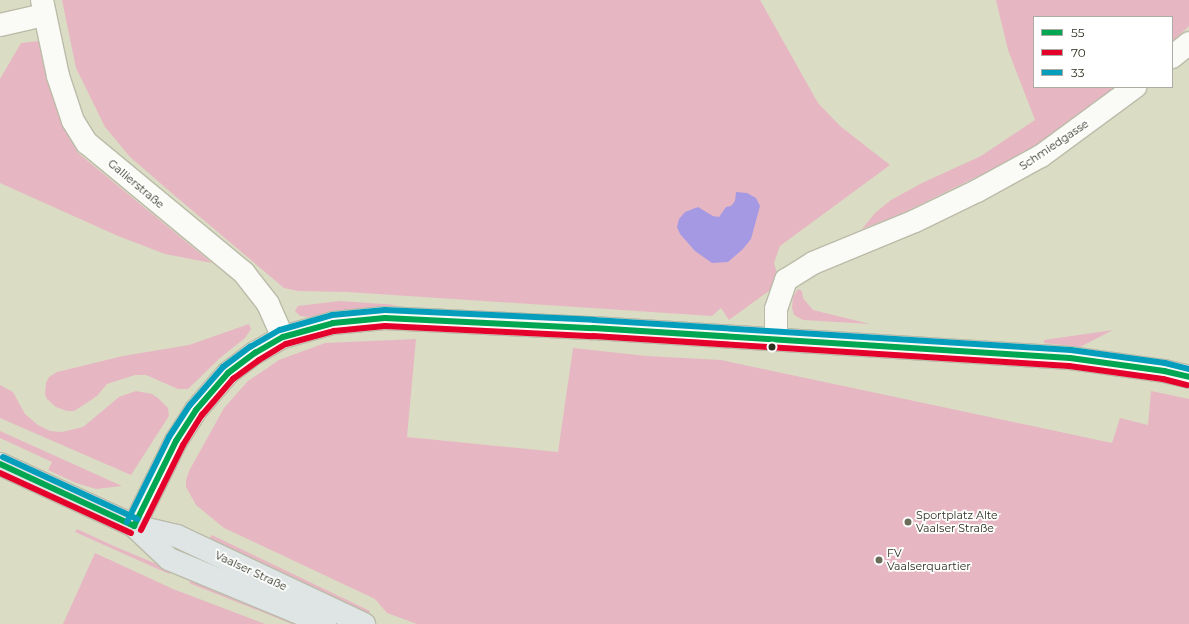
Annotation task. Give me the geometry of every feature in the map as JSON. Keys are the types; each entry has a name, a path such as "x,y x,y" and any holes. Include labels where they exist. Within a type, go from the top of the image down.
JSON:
{"main road":[{"name":"Vaalser Straße","path":"0,464 134,526 177,536 364,624"},
{"name":"Vaalser Straße","path":"134,526 169,559 325,624"}],"street":[{"path":"0,25 43,8"},
{"name":"Gallierstraße","path":"43,8 58,76 74,121 87,143 244,273 268,304 283,337"},
{"path":"1173,56 1189,43"},
{"name":"Schmiedgasse","path":"776,340 776,309 786,280 813,263 915,221 977,191 1040,156 1133,88"},
{"path":"134,526 176,441 196,410 228,373 255,353 283,337 332,324 385,318 592,328 1070,358 1164,371 1189,377"}],"shaded area":[{"path":"62,0 760,0 818,103 840,126 890,165 780,246 774,263 780,283 729,320 721,308 712,316 347,292 298,291 284,288 174,195 130,157 105,127 76,68"},
{"path":"996,0 1189,0 1189,26 1173,41 1173,16 1033,16 1033,88 1117,88 1023,154 901,214 862,229 875,213 891,200 922,183 981,156 1035,120 1008,50"},
{"path":"39,41 62,125 78,153 212,263 165,254 118,236 0,183 0,79 21,43"},
{"path":"736,192 747,193 756,198 760,206 751,239 743,249 728,262 712,263 695,251 680,234 677,227 679,219 685,212 698,207 713,216 719,217 726,207 731,206 735,201"},
{"path":"798,289 802,291 803,298 813,310 870,324 803,320 794,315 792,308 793,297"},
{"path":"340,301 398,305 351,310 308,317 300,316 295,311 298,306"},
{"path":"249,324 251,329 245,338 220,358 188,389 178,389 146,375 135,375 107,384 97,396 74,411 67,411 56,407 47,399 45,394 46,383 49,377 57,372 123,356 189,345"},
{"path":"1113,330 1080,347 1044,343 1044,340"},
{"path":"416,339 407,437 558,452 573,348 647,356 721,360 1112,443 1120,418 1148,425 1151,391 1189,399 1189,624 417,624 387,613 375,599 224,528 196,505 186,487 186,480 189,471 224,408 248,381 279,360 325,343"},
{"path":"0,385 13,392 25,414 38,425 50,431 62,432 83,427 119,397 136,391 152,394 158,398 168,408 169,416 131,475 0,418"},
{"path":"0,431 122,486 96,489 76,483 48,470 52,462 0,438"},
{"path":"77,529 171,570 169,574 75,532"},
{"path":"212,535 370,611 367,617 207,542"},
{"path":"95,553 173,589 265,624 63,624"},
{"path":"192,578 307,624 292,624 189,583"}],"transit line":[{"name":"33","path":"127,522 169,437 190,405 223,367 250,347 280,330 332,315 385,310 594,320 1071,350 1165,363 1189,369"},
{"name":"55","path":"134,526 176,441 196,410 228,373 255,353 283,337 333,323 385,318 593,328 1070,358 1164,371 1189,377"},
{"name":"70","path":"141,530 183,445 202,415 233,379 259,360 286,344 334,331 385,326 593,336 1069,366 1163,379 1187,385"},
{"name":"33","path":"3,457 137,519"},
{"name":"55","path":"0,464 134,526"},
{"name":"70","path":"0,473 131,533"}],"place":[{"name":"Sportplatz Alte Vaalser Straße","path":"908,522"},
{"name":"FV Vaalserquartier","path":"879,560"}]}
